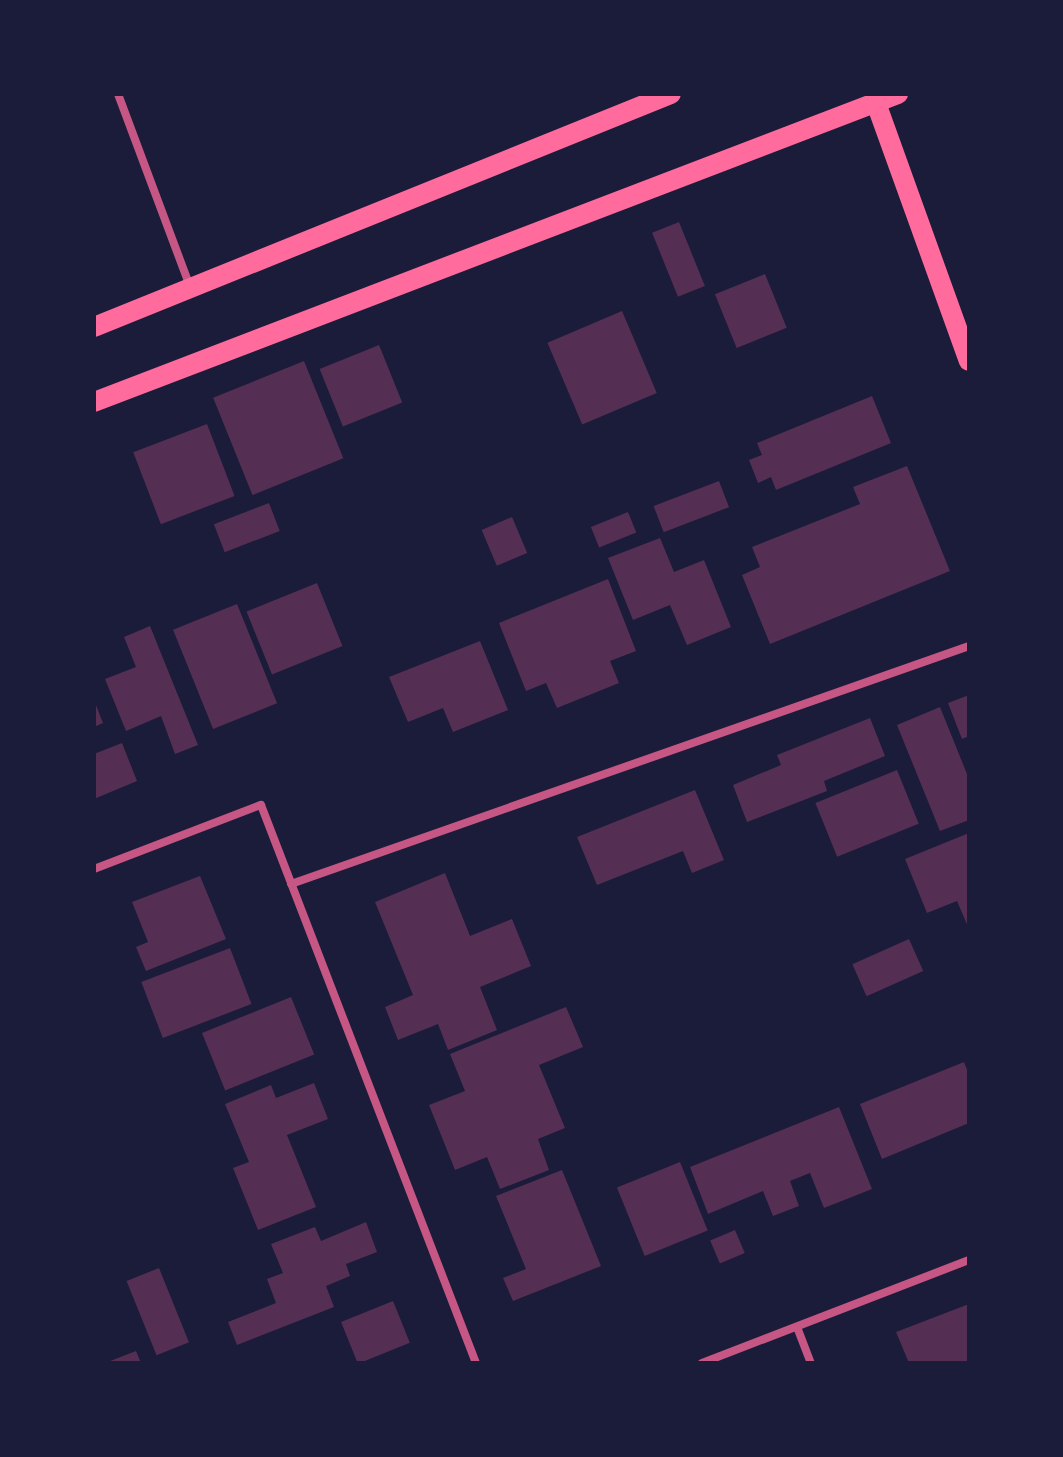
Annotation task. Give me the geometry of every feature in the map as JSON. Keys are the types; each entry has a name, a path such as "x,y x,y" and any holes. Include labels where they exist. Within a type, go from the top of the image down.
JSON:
{"main road":[{"path":"94,327 671,94"},
{"path":"94,402 874,97 898,94"},
{"path":"874,97 969,361"}],"street":[{"path":"118,94 192,289"},
{"path":"291,884 969,646"},
{"path":"94,869 261,805 476,1363"},
{"path":"702,1363 969,1260"},
{"path":"797,1327 811,1363"}],"building":[{"path":"679,222 705,286 678,297 652,233"},
{"path":"765,274 787,328 737,348 715,294"},
{"path":"622,311 657,393 582,425 547,343"},
{"path":"379,345 402,402 343,426 320,369"},
{"path":"304,361 343,458 252,495 213,398"},
{"path":"872,396 891,443 776,490 771,477 758,483 749,460 762,455 757,443"},
{"path":"207,424 235,496 161,524 133,452"},
{"path":"907,466 950,571 770,644 742,575 760,567 752,547 860,504 853,487"},
{"path":"719,481 729,507 664,532 654,506"},
{"path":"269,503 280,531 225,552 214,524"},
{"path":"628,512 636,532 599,547 591,527"},
{"path":"512,517 527,553 497,566 482,530"},
{"path":"660,538 674,572 704,560 731,627 687,645 670,605 633,620 608,558"},
{"path":"608,579 636,651 610,661 619,683 557,708 546,683 526,691 499,623"},
{"path":"317,583 342,646 272,675 247,611"},
{"path":"237,604 277,703 213,729 173,630"},
{"path":"150,626 198,745 175,754 161,716 126,731 105,679 136,667 124,637"},
{"path":"480,641 508,710 453,732 443,708 408,722 389,677"},
{"path":"969,695 969,736 962,739 948,703"},
{"path":"94,700 103,723 94,727"},
{"path":"940,707 969,779 969,820 940,831 897,725"},
{"path":"870,718 885,756 824,781 827,791 747,822 733,785 781,765 777,755"},
{"path":"122,743 137,781 94,799 94,754"},
{"path":"897,770 919,824 837,857 815,803"},
{"path":"695,790 724,860 692,873 683,851 597,885 577,837"},
{"path":"969,833 969,929 957,901 927,913 905,859"},
{"path":"445,873 470,936 512,919 531,966 480,987 497,1030 448,1050 438,1024 398,1040 385,1007 413,995 375,902"},
{"path":"200,876 226,939 146,971 136,947 148,942 132,902"},
{"path":"909,939 923,971 867,996 852,964"},
{"path":"230,948 252,1004 163,1038 141,982"},
{"path":"291,997 314,1054 225,1090 202,1033"},
{"path":"566,1007 583,1047 539,1065 565,1128 538,1139 549,1170 500,1189 487,1157 455,1170 429,1105 465,1091 450,1054"},
{"path":"964,1062 969,1075 969,1123 882,1159 860,1104"},
{"path":"314,1083 328,1119 287,1135 316,1207 258,1230 233,1168 249,1162 225,1104 271,1085 276,1098"},
{"path":"839,1107 872,1189 824,1208 810,1173 790,1181 799,1206 773,1216 763,1191 708,1214 690,1167"},
{"path":"680,1162 708,1231 645,1256 617,1187"},
{"path":"562,1170 601,1266 513,1301 503,1278 526,1269 496,1196"},
{"path":"366,1222 377,1252 346,1264 350,1276 326,1286 334,1307 237,1345 228,1322 276,1303 267,1279 283,1273 271,1244 315,1227 321,1241"},
{"path":"735,1230 745,1253 720,1264 710,1241"},
{"path":"159,1268 189,1342 157,1355 127,1281"},
{"path":"393,1301 410,1343 358,1363 341,1322"},
{"path":"969,1304 969,1363 909,1363 896,1332"},
{"path":"136,1351 141,1363 105,1363"}]}
